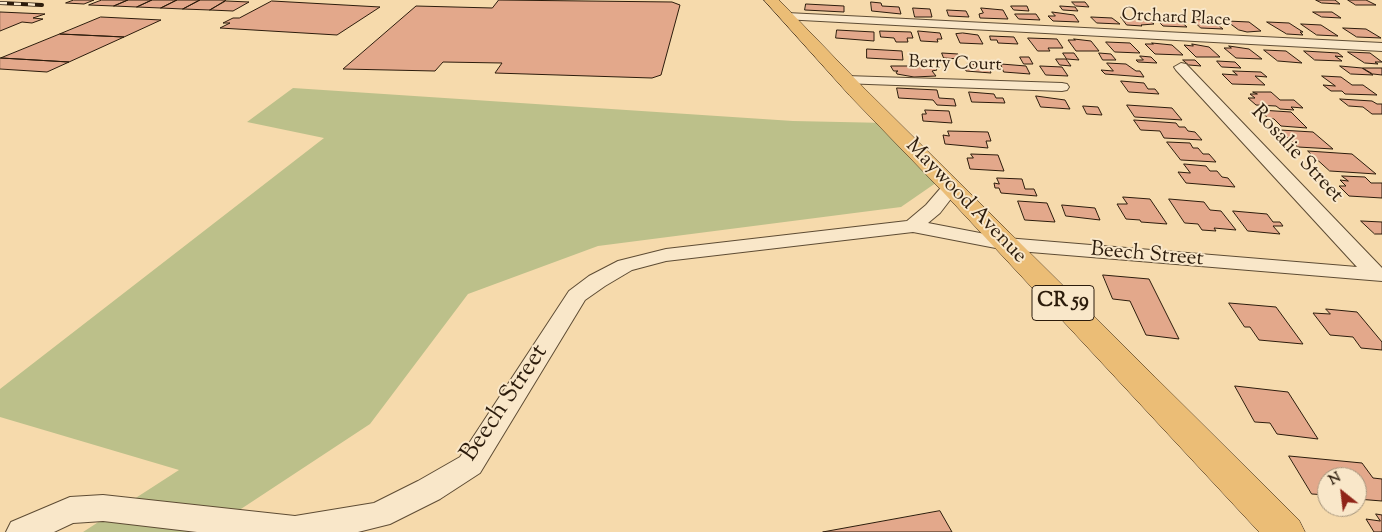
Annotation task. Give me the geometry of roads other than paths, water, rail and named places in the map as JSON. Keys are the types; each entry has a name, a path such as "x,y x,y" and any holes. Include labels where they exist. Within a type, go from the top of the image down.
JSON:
{"main road":[{"name":"Maywood Avenue","path":"779,9 1285,532"}],"street":[{"name":"Orchard Place","path":"779,9 1382,46"},
{"name":"Rosalie Street","path":"1181,67 1380,275"},
{"name":"Berry Court","path":"846,80 1062,87"},
{"path":"913,226 933,209 951,187"},
{"name":"Beech Street","path":"22,532 70,510 103,508 295,530 379,515 429,490 470,465 576,296 625,265 666,255 913,226 1006,244 1380,275"}],"railway":[{"path":"0,3 42,5"}]}
